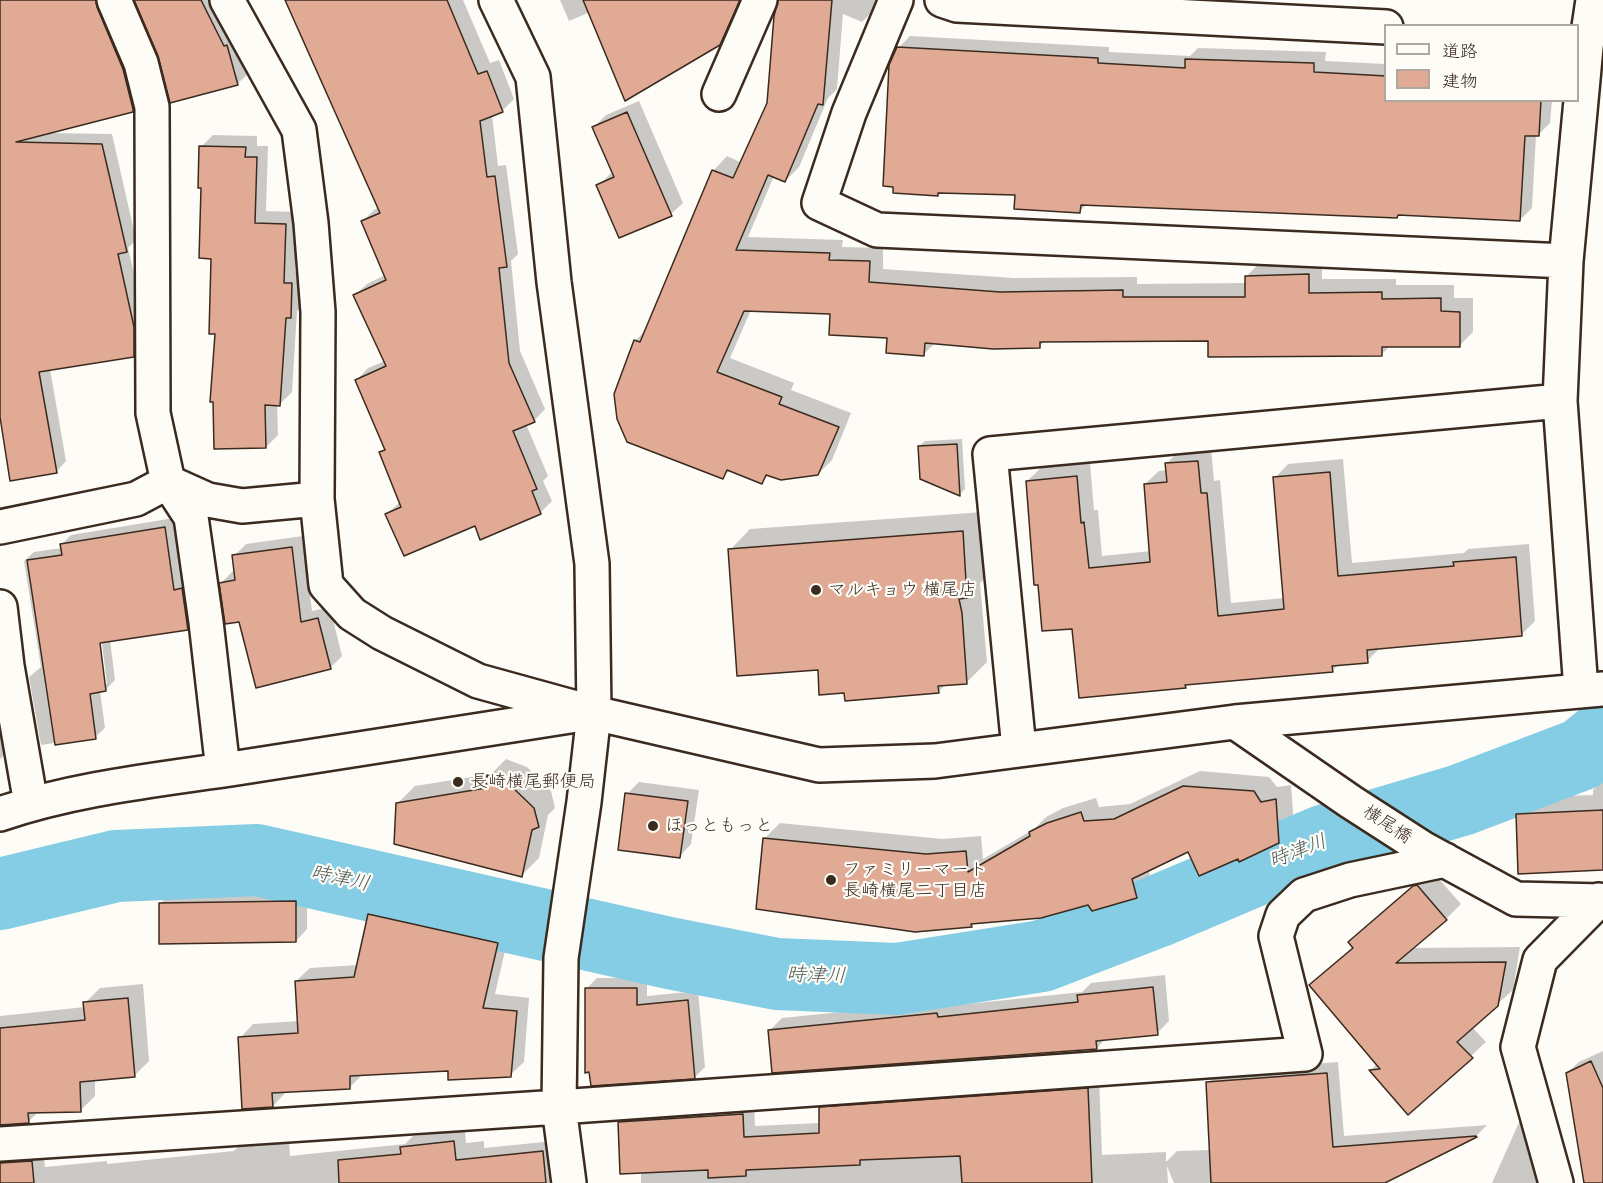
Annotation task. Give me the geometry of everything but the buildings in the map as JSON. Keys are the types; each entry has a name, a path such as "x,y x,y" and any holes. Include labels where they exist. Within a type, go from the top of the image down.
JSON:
{"street":[{"path":"114,0 141,63 152,107 153,412 168,482 191,517 223,770"},
{"path":"226,0 298,130 311,223 318,312 317,499 326,585 352,614 382,633 478,681 594,712 819,765 935,760 1235,722 1592,690 1560,401 1566,261 1578,102"},
{"path":"496,0 533,77 554,282 592,564 594,712 584,802 561,958 559,1107 569,1183"},
{"path":"719,94 760,0"},
{"path":"896,0 849,113 819,203 877,231 1566,261"},
{"path":"1579,87 1582,47 1593,0"},
{"path":"952,2 1379,18"},
{"path":"1019,749 990,454 1560,401"},
{"path":"168,482 208,500 242,506 317,499"},
{"path":"0,527 136,499 168,482"},
{"path":"0,607 7,666 31,804"},
{"path":"0,814 31,804 142,781 594,712"},
{"name":"横尾橋","path":"1235,722 1351,802 1434,854 1516,898 1601,901"},
{"path":"0,1144 1305,1054 1276,936 1283,915 1304,896 1434,854"},
{"path":"1556,1183 1518,1047 1540,960 1601,901"}],"waterway":[{"name":"時津川","path":"0,894 116,866 257,860 669,953 777,974 897,979 1042,956 1156,912 1326,840 1461,800 1582,754 1603,737"}],"place":[{"name":"マルキョウ 横尾店","path":"816,590"},
{"name":"長崎横尾郵便局","path":"458,782"},
{"name":"ほっともっと","path":"653,826"},
{"name":"ファミリーマート 長崎横尾二丁目店","path":"831,880"}]}
